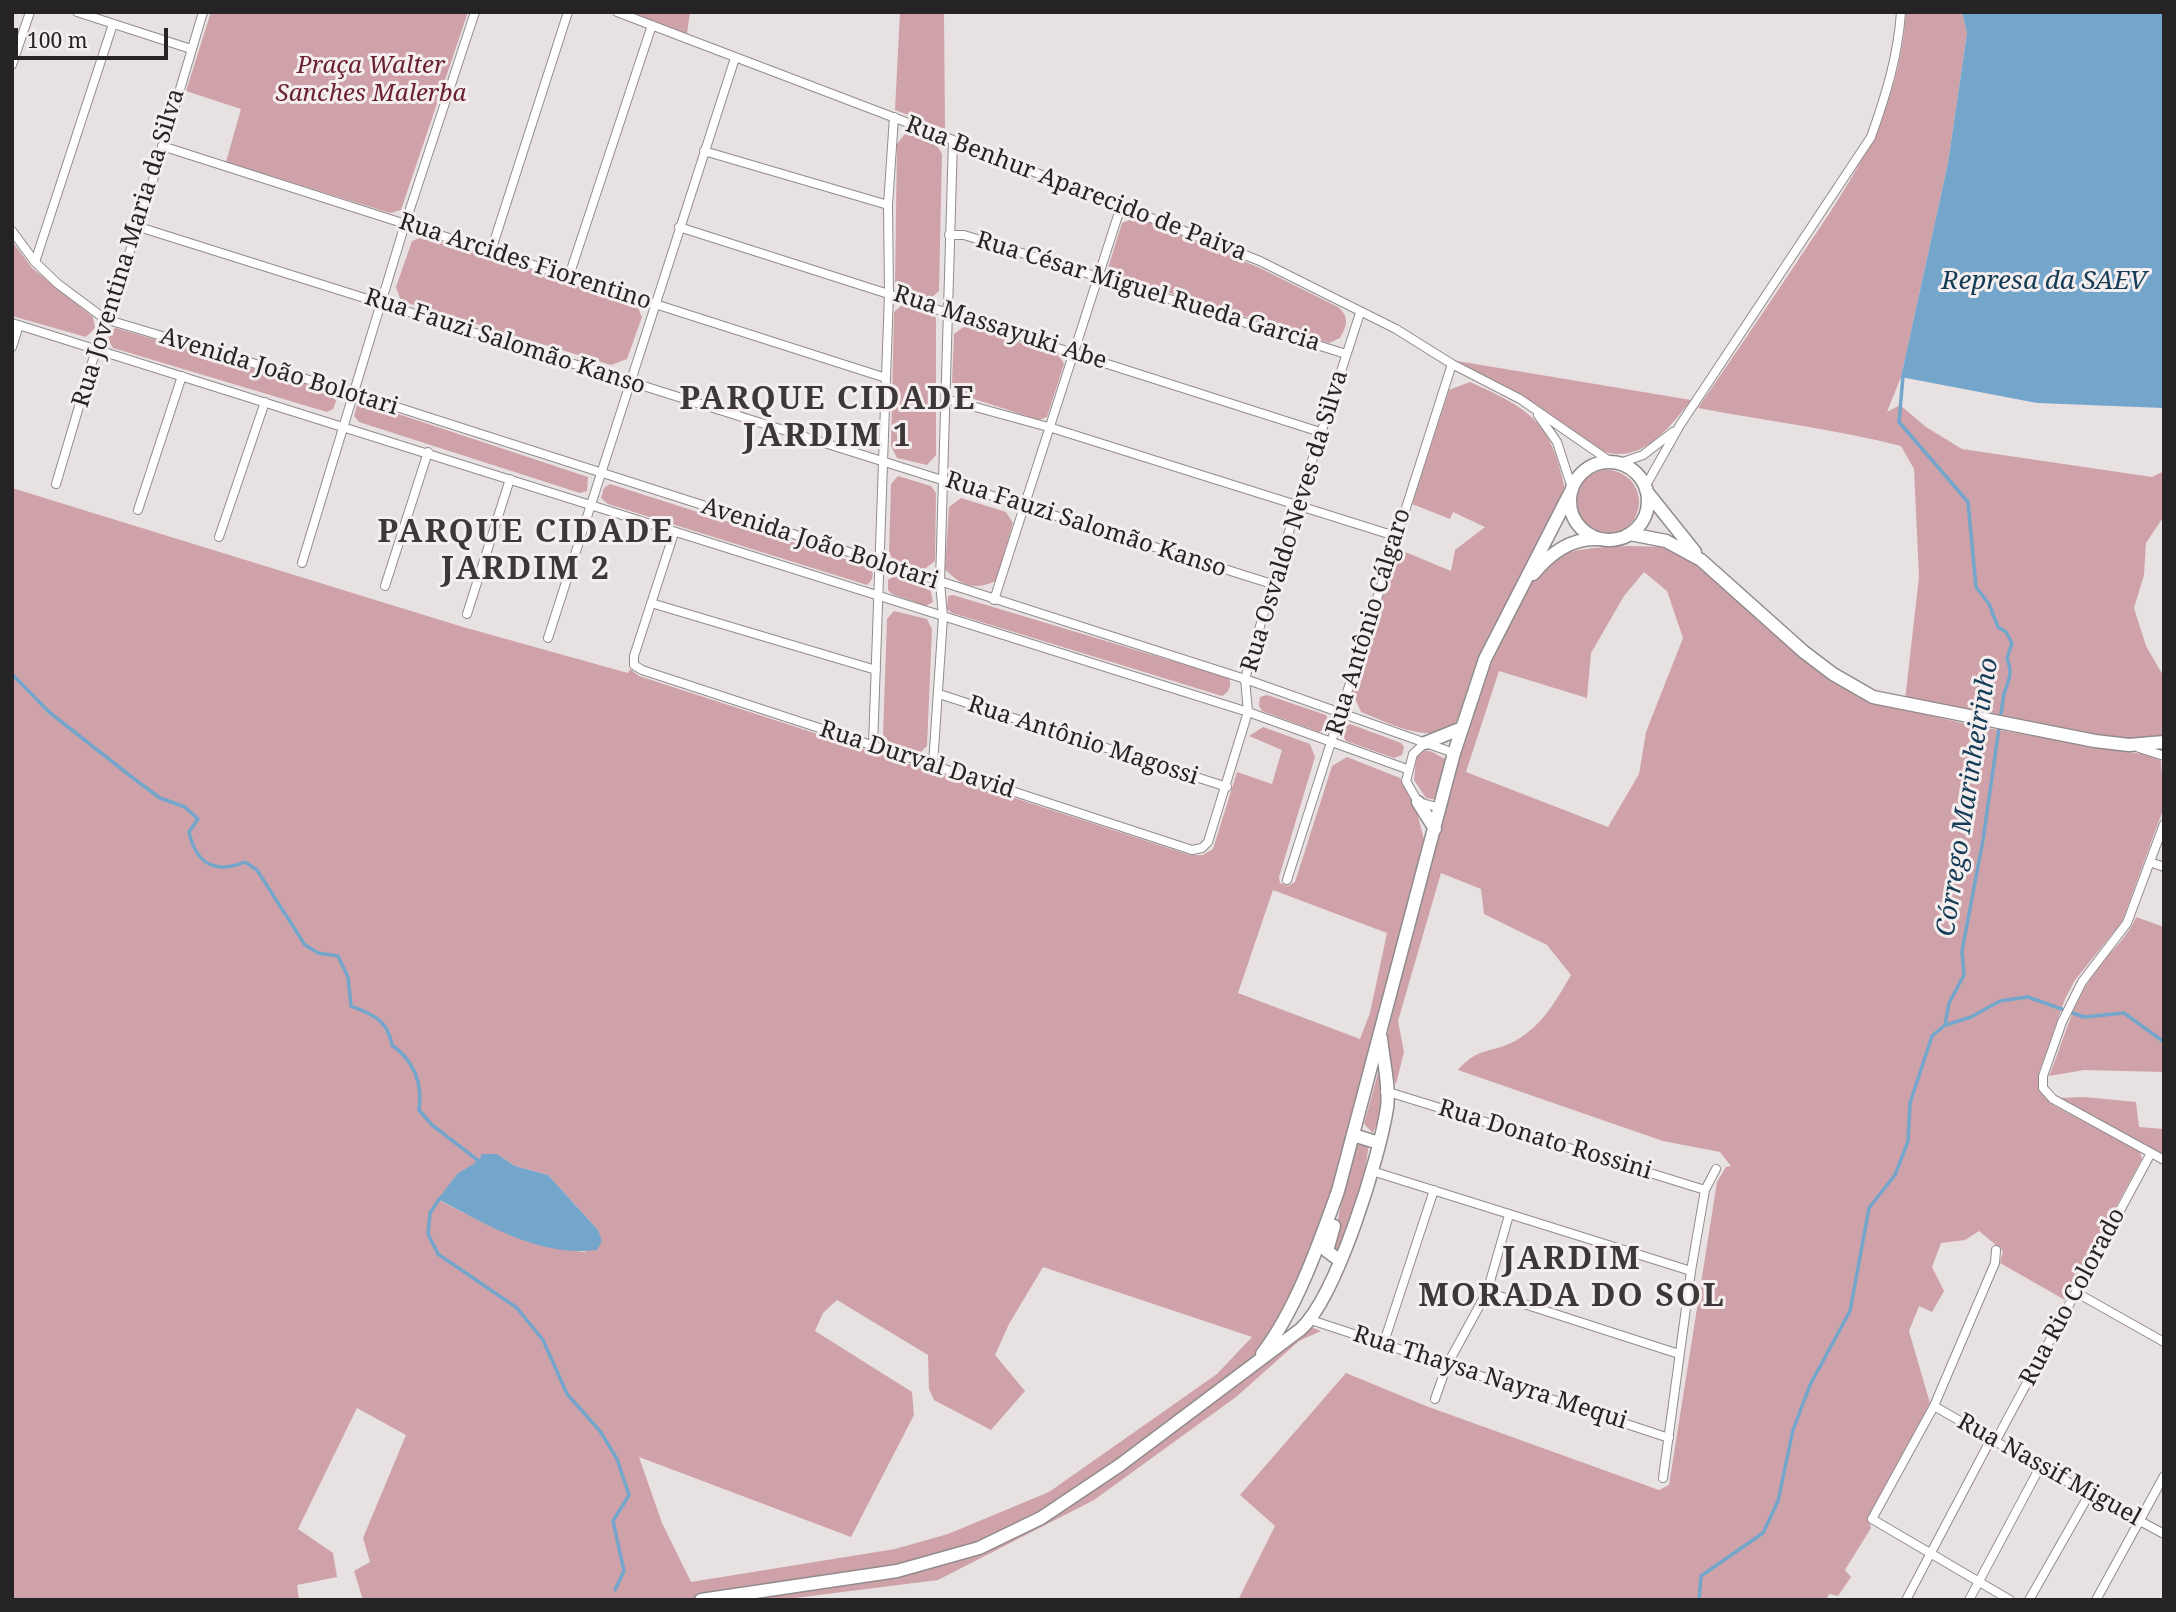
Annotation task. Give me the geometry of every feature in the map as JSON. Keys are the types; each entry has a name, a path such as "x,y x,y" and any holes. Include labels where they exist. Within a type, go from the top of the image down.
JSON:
{"main road":[{"path":"1257,1360 1277,1331 1307,1270 1338,1191 1381,1038 1454,753 1485,659 1571,490 1585,470 1616,463 1640,477 1646,489 1702,560 1804,652 1858,690 1886,701 2129,746 2164,742"},
{"path":"1521,587 1559,550 1585,538 1614,540 1630,534 1645,515 1646,489"},
{"path":"1571,490 1570,508 1575,521 1585,532 1598,539"},
{"path":"1630,534 1666,541 1702,560"},
{"path":"1425,743 1462,728"},
{"path":"1418,802 1435,829"},
{"path":"701,1600 897,1571 979,1548 1041,1518 1120,1465 1311,1320 1320,1307 1339,1260 1372,1171 1379,1143 1388,1105 1381,1038"},
{"path":"1353,1135 1379,1143"},
{"path":"1338,1191 1338,1208 1327,1251 1329,1256 1339,1260"}],"street":[{"path":"12,65 30,12"},
{"path":"77,12 191,49"},
{"name":"Rua Joventina Maria da Silva","path":"56,484 105,319 139,227 203,12"},
{"path":"302,563 405,223 474,12"},
{"path":"491,251 568,12"},
{"name":"Rua Benhur Aparecido de Paiva","path":"617,12 894,117 1260,261 1396,329 1452,364 1520,399 1616,463"},
{"path":"1646,489 1680,425 1871,137 1888,88 1901,12"},
{"path":"35,262 113,24"},
{"path":"569,276 652,25"},
{"path":"548,638 735,58"},
{"path":"873,746 887,378 888,205 894,117"},
{"path":"933,764 943,617 940,582 953,140"},
{"name":"Rua Arcides Fiorentino","path":"162,146 887,378"},
{"path":"704,151 888,205"},
{"path":"994,600 1052,428 1121,206"},
{"name":"Rua Fauzi Salomão Kanso","path":"139,227 1272,584"},
{"name":"Rua Massayuki Abe","path":"679,227 1074,351 1320,432"},
{"name":"Avenida João Bolotari","path":"12,231 35,262 58,285 105,319 353,393 1245,679 1454,753"},
{"name":"Rua César Miguel Rueda Garcia","path":"949,235 964,235 1346,354"},
{"name":"Rua Osvaldo Neves da Silva","path":"1202,848 1208,842 1227,788 1248,712 1245,679 1272,584 1360,313"},
{"path":"12,347 16,324"},
{"name":"Avenida João Bolotari","path":"16,324 1248,712 1407,769"},
{"name":"Rua Antônio Cálgaro","path":"1287,880 1452,364"},
{"path":"138,510 182,376"},
{"path":"946,399 1052,428 1395,536"},
{"name":"Rua Benhur Aparecido de Paiva","path":"1520,399 1542,419 1557,442 1571,490"},
{"path":"219,537 265,402"},
{"path":"1616,463 1651,450 1680,425"},
{"path":"385,586 428,452"},
{"path":"467,614 510,479"},
{"path":"674,533 651,603 876,670"},
{"name":"Rua Durval David","path":"651,603 634,664 642,670 1192,849 1202,848"},
{"name":"Rua Antônio Magossi","path":"939,694 1227,788"},
{"path":"1425,743 1413,754 1406,781 1418,802 1441,808"},
{"path":"2129,746 2164,756"},
{"path":"2164,824 2162,836 2127,923 2090,971 2071,1004 2043,1076 2043,1088 2053,1099 2164,1160"},
{"path":"2150,862 2164,867"},
{"name":"Rua Donato Rossini","path":"1385,1091 1705,1190"},
{"name":"Rua Rio Colorado","path":"1906,1600 2077,1293 2151,1153"},
{"path":"1663,1478 1691,1271 1705,1190 1716,1169"},
{"path":"1372,1171 1691,1271"},
{"path":"1384,1342 1434,1190"},
{"path":"1435,1399 1447,1364 1487,1292 1509,1215"},
{"path":"1996,1250 1995,1263 1934,1406 1872,1519 2010,1600"},
{"path":"1487,1292 1679,1354"},
{"path":"2077,1293 2164,1342"},
{"name":"Rua Thaysa Nayra Mequi","path":"1311,1320 1669,1438"},
{"name":"Rua Nassif Miguel","path":"1934,1406 2164,1534"},
{"path":"1969,1600 2040,1467"},
{"path":"2096,1600 2164,1476"},
{"path":"2029,1600 2090,1493"}],"green space":[{"name":"Praça Walter Sanches Malerba","path":"211,12 468,12 401,210 390,213 226,162 241,109 186,91"},
{"path":"628,12 690,12 687,34"},
{"path":"900,12 944,12 945,129 895,110"},
{"path":"1906,12 1962,12 1967,33 1948,163 1901,377 1887,412 1900,405 1926,427 1962,449 2152,477 2164,471 2164,516 2146,543 2144,575 2134,608 2146,646 2164,677 2164,737 2140,740 2075,735 1905,700 1919,577 1914,469 1901,446 1698,408 1836,203 1870,145 1894,83 1902,49"},
{"path":"908,130 933,139 942,154 939,291 929,300 901,292 895,282 897,144"},
{"path":"1137,217 1258,267 1338,307 1346,322 1340,338 1329,343 1113,275 1108,268 1122,223"},
{"path":"425,236 636,303 642,317 627,359 611,365 401,301 396,287 412,241"},
{"path":"12,241 32,268 93,317 95,328 86,337 12,316"},
{"path":"902,305 929,311 936,318 936,455 927,465 897,458 891,446 894,312"},
{"path":"965,326 1059,354 1064,364 1047,417 1039,420 959,394 952,382 954,334"},
{"path":"116,328 333,392 337,399 333,409 327,412 113,348 108,340 111,330"},
{"path":"1457,361 1691,400 1665,431 1643,448 1619,454 1605,452 1521,396"},
{"path":"1470,382 1523,410 1535,421 1553,448 1565,490 1495,626 1458,719 1448,729 1415,732 1361,712 1352,691 1398,549 1451,571 1455,550 1485,527 1453,512 1450,519 1412,504 1449,390"},
{"path":"362,402 588,477 587,491 580,493 359,422 354,416 357,405"},
{"path":"1607,470 1630,479 1639,502 1630,525 1607,534 1584,525 1575,502 1584,479"},
{"path":"898,476 931,486 936,493 935,561 923,570 894,561 889,552 891,484"},
{"path":"610,484 870,567 872,579 867,585 608,504 601,498 604,488"},
{"path":"12,488 463,627 628,673 630,669 639,676 1190,855 1203,855 1213,849 1237,772 1272,784 1282,750 1249,736 1263,727 1310,744 1315,757 1279,877 1280,883 1288,886 1295,882 1332,766 1347,757 1400,778 1415,805 1425,843 1377,1038 1316,1245 1263,1349 1115,1463 1039,1515 975,1545 924,1561 684,1600 363,1600 354,1571 370,1562 363,1538 406,1435 357,1408 298,1529 333,1553 337,1577 297,1585 299,1600 12,1600","holes":["1273,890 1387,933 1370,1013 1360,1039 1238,993","497,1154 515,1166 548,1175 598,1230 585,1252 546,1245 509,1233 439,1200 458,1173","1043,1267 1252,1337 1217,1374 1049,1492 948,1534 895,1549 691,1582 662,1523 639,1457 851,1537 914,1415 912,1392 815,1331 823,1313 837,1300 928,1355 929,1389 934,1400 991,1430 1025,1391 995,1355 1009,1324"]},
{"path":"961,498 1006,512 1013,523 996,581 981,586 962,583 945,569 949,507"},
{"path":"1629,546 1667,547 1697,564 1800,655 1885,705 1975,726 2148,755 2161,761 2164,807 2122,922 2075,980 2065,999 2038,1075 2040,1089 2051,1104 2140,1152 2142,1159 2065,1300 2000,1263 2003,1251 1979,1231 1965,1240 1941,1243 1932,1267 1944,1291 1932,1312 1919,1306 1909,1331 1930,1403 1868,1517 1871,1528 1845,1570 1851,1577 1838,1596 1829,1594 1826,1600 1238,1600 1275,1526 1240,1495 1346,1373 1426,1406 1659,1490 1669,1485 1717,1182 1726,1167 1731,1166 1720,1152 1663,1141 1458,1070 1472,1057 1525,1035 1548,1012 1571,975 1547,945 1484,914 1481,889 1441,873 1398,1021 1404,1052 1396,1084 1390,1072 1387,1037 1418,910 1477,699 1488,666 1515,605 1530,581 1556,557 1576,551","holes":["1644,572 1667,591 1683,638 1646,732 1639,774 1608,827 1466,772 1499,671 1587,698 1591,653 1624,596"]},
{"path":"894,576 930,588 933,602 926,606 892,594 888,590 888,580"},
{"path":"953,595 1229,678 1229,688 1222,696 952,613 947,609 948,596"},
{"path":"894,611 927,619 932,629 927,746 919,754 889,745 883,736 887,619"},
{"path":"1267,695 1326,715 1328,720 1325,729 1319,732 1262,711 1259,706 1260,697"},
{"path":"1350,724 1401,743 1404,747 1402,755 1394,758 1346,741 1342,734 1344,727"},
{"path":"1422,751 1430,751 1447,760 1438,800 1426,798 1414,780 1416,758"},
{"path":"2136,917 2164,927 2164,1072 2084,1070 2049,1076 2083,991"},
{"path":"1381,1062 1384,1105 1373,1133 1364,1124"},
{"path":"2084,1097 2136,1102 2139,1127 2164,1129 2164,1157 2058,1098"},
{"path":"1363,1141 1369,1144 1365,1170 1340,1252 1332,1252 1343,1192 1357,1146"},
{"path":"1311,1327 1321,1331 1299,1341 1236,1397 1094,1500 938,1580 779,1600 724,1600 898,1574 1007,1539"}],"water":[{"name":"Represa da SAEV","path":"1962,12 2164,12 2164,408 2037,403 1901,377 1948,163 1967,33"},
{"path":"482,1154 497,1154 515,1166 548,1175 598,1230 602,1241 597,1250 555,1249 534,1244 514,1237 438,1199 458,1173 479,1161"}],"waterway":[{"name":"Córrego Marinheirinho","path":"1699,1600 1701,1576 1763,1533 1778,1501 1793,1430 1810,1385 1850,1311 1869,1208 1895,1175 1908,1141 1910,1103 1932,1036 1945,1025 1949,1003 1964,975 1962,951 1983,840 2004,693 2010,676 2007,659 2012,643 2006,632 1998,627 1989,604 1976,587 1968,502 1899,422 1903,376"},
{"path":"12,674 49,712 133,778 160,798 185,807 198,819 189,832 196,852 202,859 225,867 245,862 257,870 305,945 318,953 338,956 348,977 351,1006 378,1019 387,1029 392,1045 411,1065 420,1090 419,1110 432,1125 479,1161 476,1164"},
{"path":"1946,1025 1971,1017 2000,1001 2028,997 2084,1017 2124,1013 2164,1042"},
{"path":"440,1198 430,1213 428,1234 438,1254 517,1308 543,1340 567,1394 600,1431 617,1459 629,1495 613,1521 624,1571 615,1590"}],"district":[{"name":"PARQUE CIDADE JARDIM 1","path":"828,418"},
{"name":"PARQUE CIDADE JARDIM 2","path":"526,552"},
{"name":"JARDIM MORADA DO SOL","path":"1572,1278"}]}
